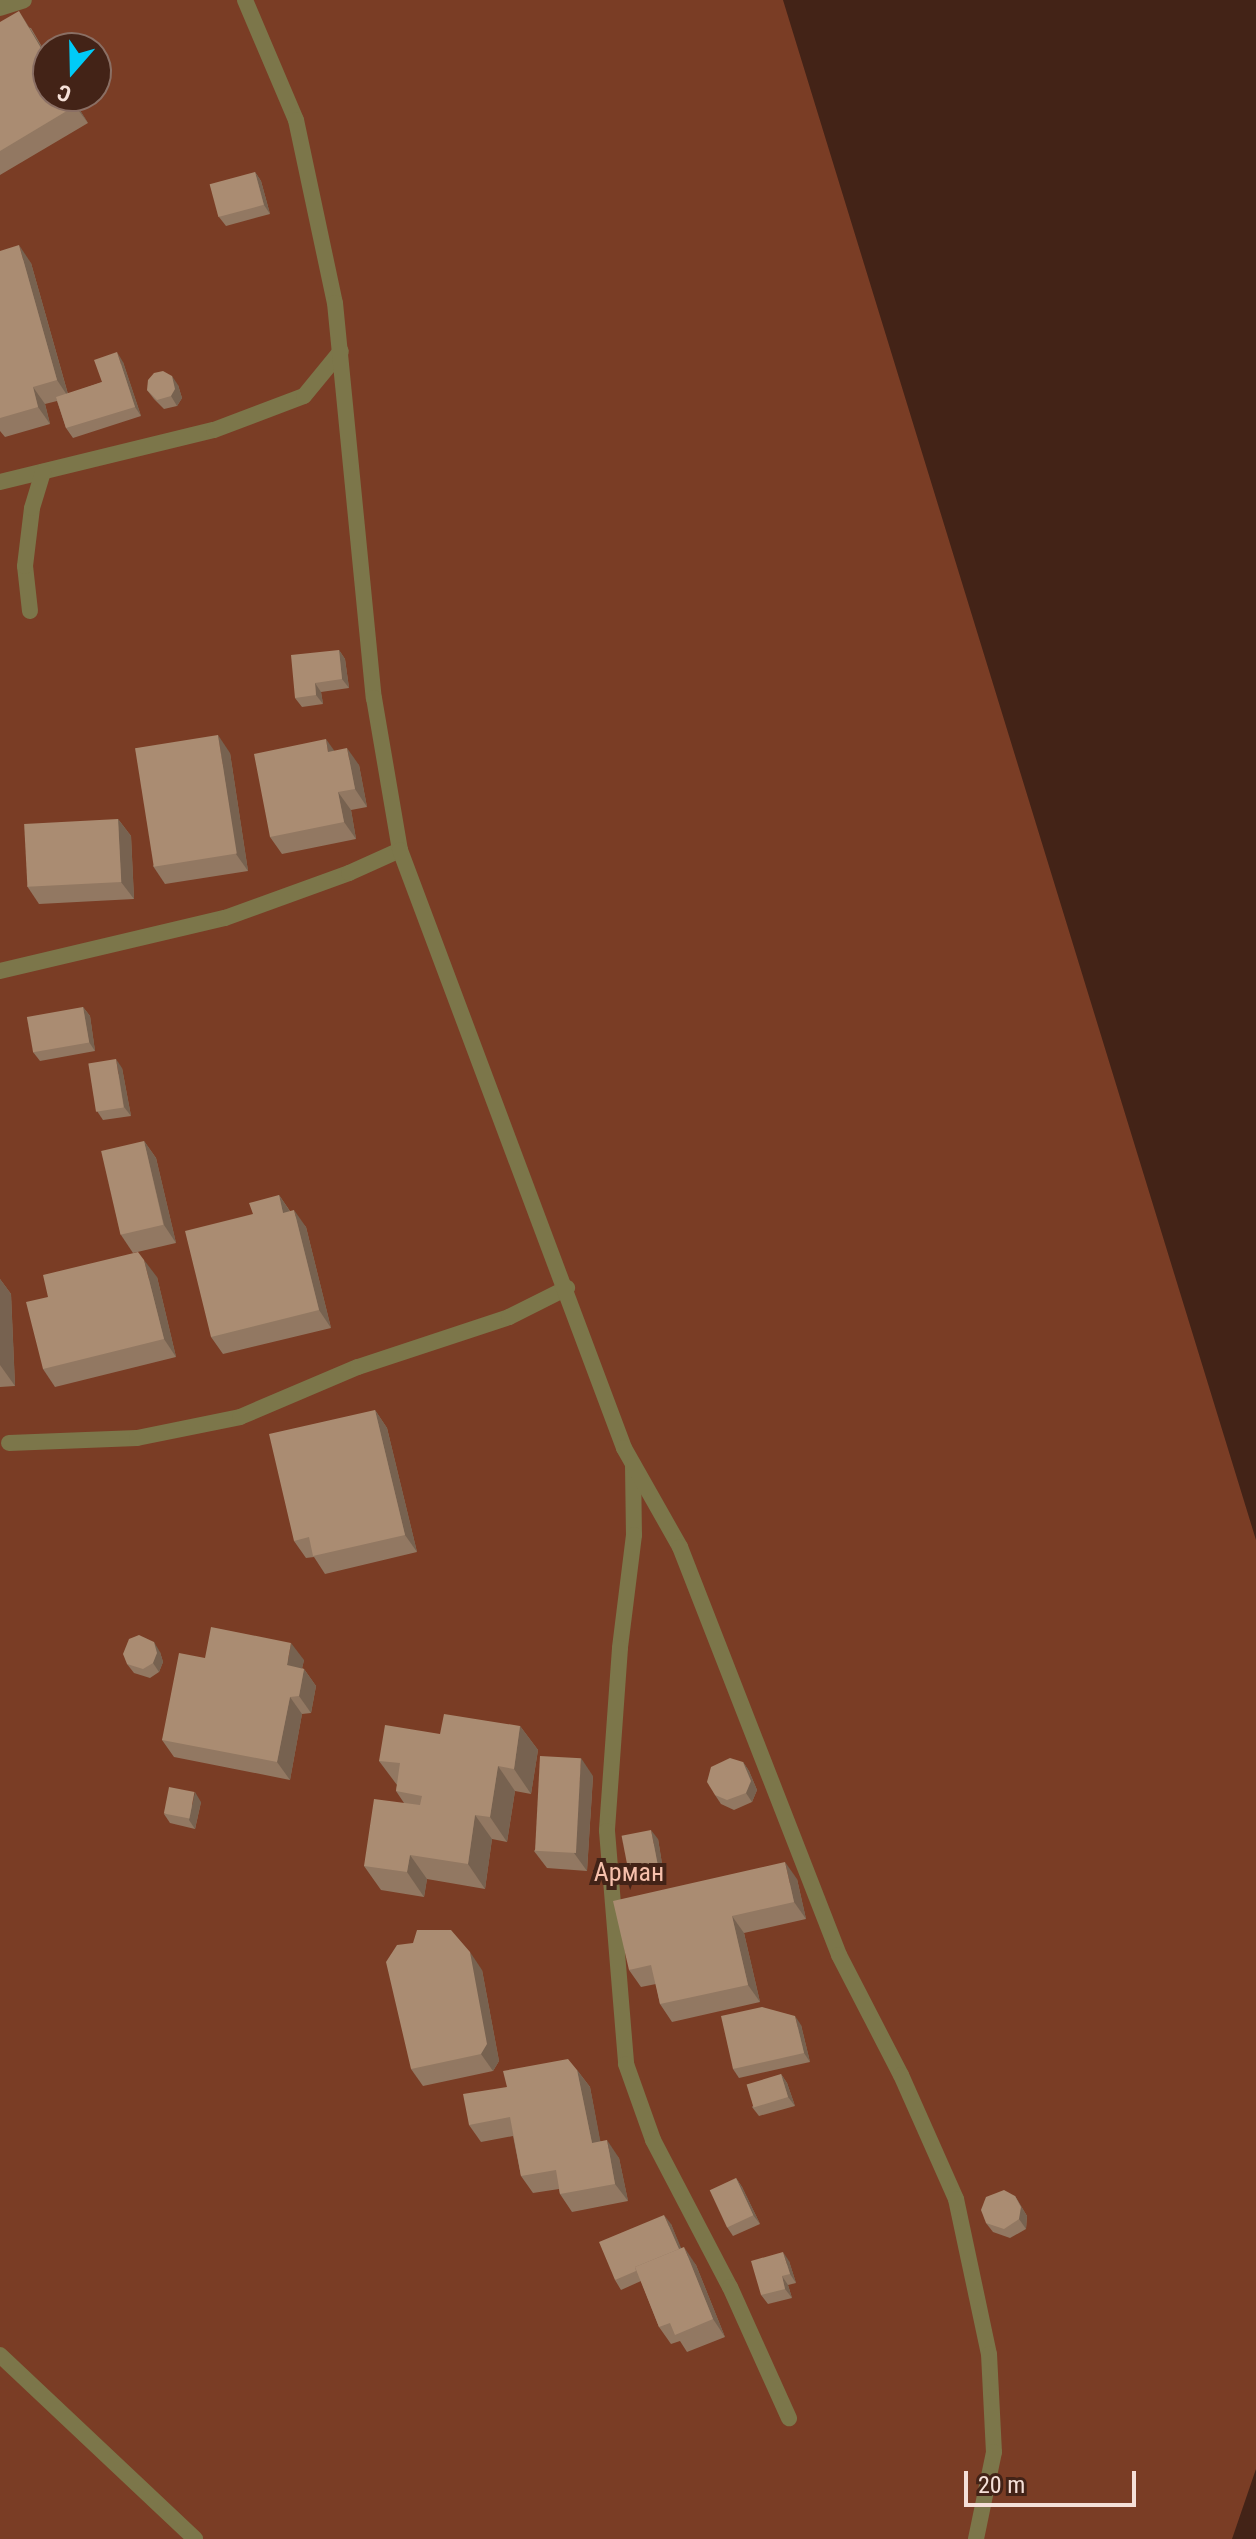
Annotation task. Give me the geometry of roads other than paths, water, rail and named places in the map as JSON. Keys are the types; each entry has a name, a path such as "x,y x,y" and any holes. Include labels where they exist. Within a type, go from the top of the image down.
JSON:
{"street":[{"path":"0,8 24,0"},
{"path":"245,0 296,120 335,303 374,698 400,850 633,1465 680,1547 839,1955 901,2075 956,2199 989,2354 994,2452 976,2539"},
{"path":"0,482 214,430 304,396 341,351"},
{"path":"30,611 25,566 32,508 43,472"},
{"path":"0,971 225,918 349,873 400,850"},
{"path":"9,1443 137,1438 240,1417 358,1367 509,1317 567,1288"},
{"path":"633,1465 634,1535 620,1648 607,1831 626,2064 653,2140 730,2287 789,2418"},
{"path":"0,2355 195,2539"}],"park label":[{"name":"Арман","path":"629,1873"}]}
